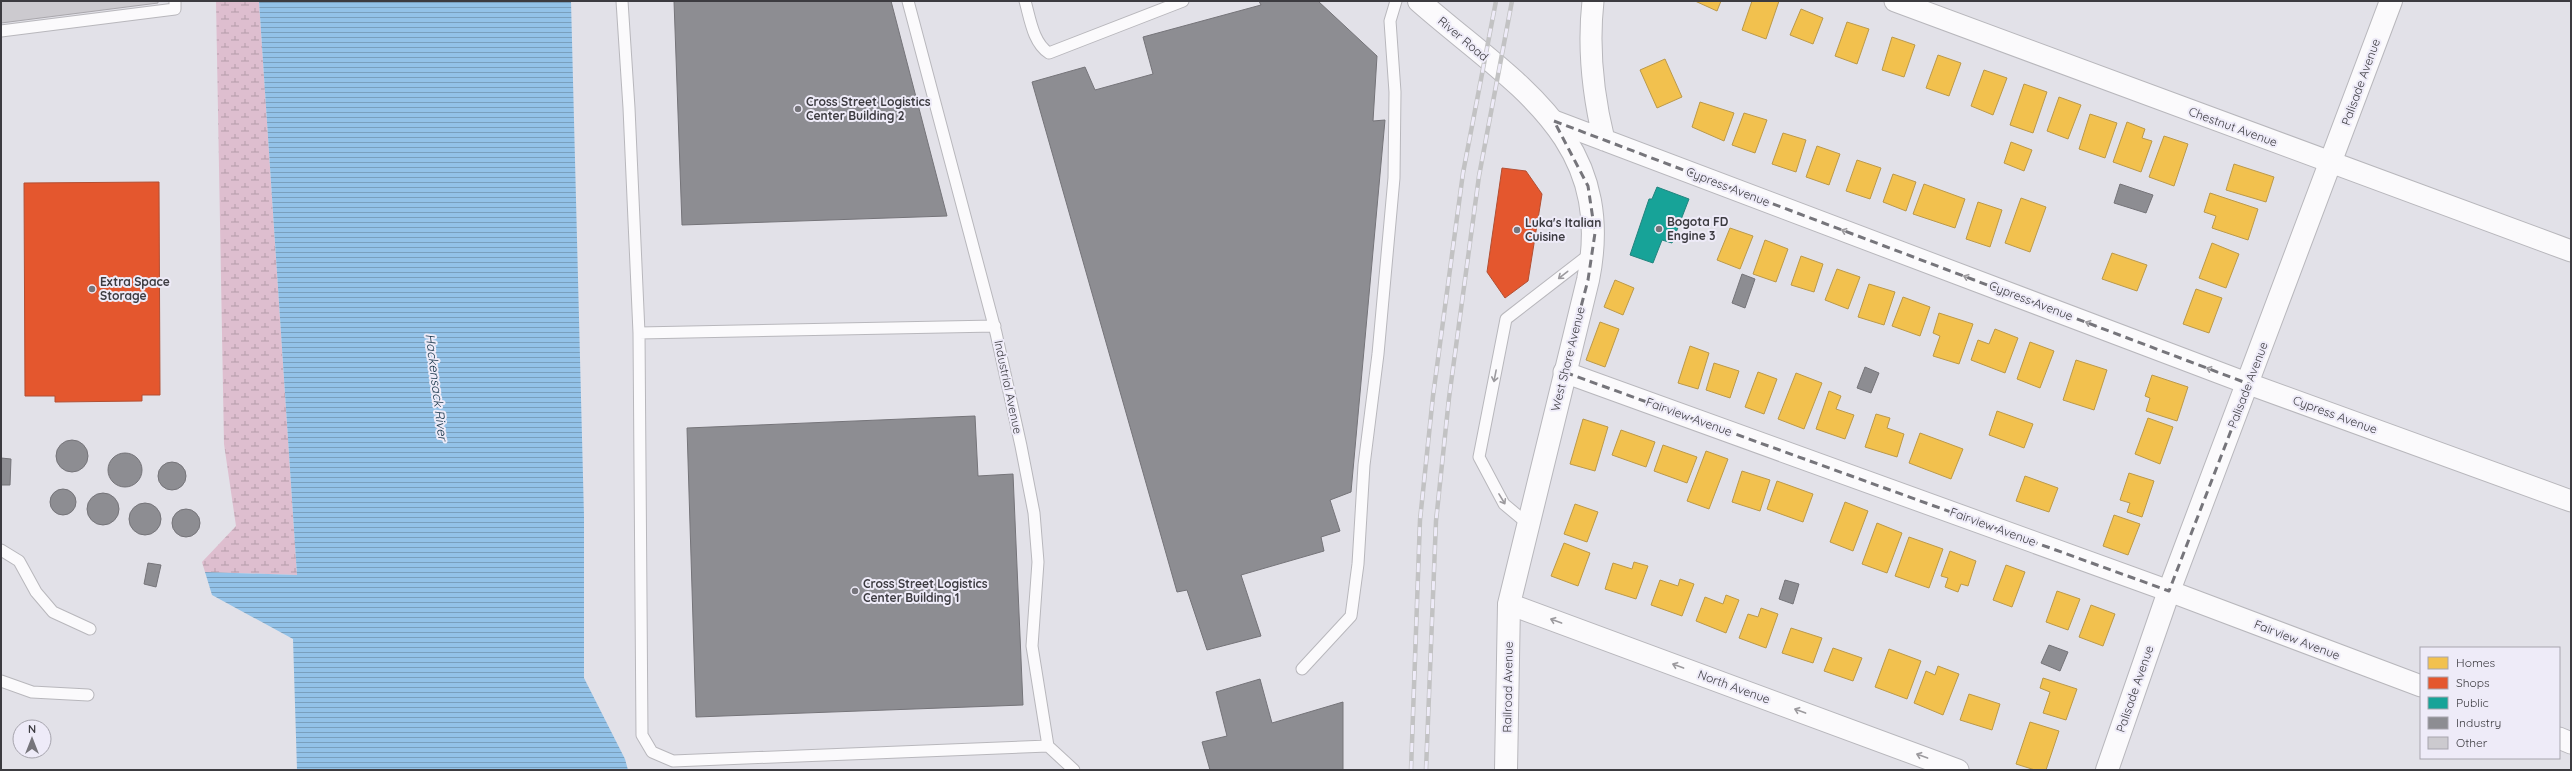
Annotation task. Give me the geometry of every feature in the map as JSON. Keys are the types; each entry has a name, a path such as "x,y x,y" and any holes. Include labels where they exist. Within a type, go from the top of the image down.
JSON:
{"main road":[{"name":"River Road","path":"1419,1 1507,76"},
{"name":"Palisade Avenue","path":"2107,770 2169,591 2249,384 2391,1"},
{"name":"Cypress Avenue","path":"1507,76 1554,121"},
{"name":"West Shore Avenue","path":"1509,604 1594,251 1594,218 1588,186 1576,156 1554,121"},
{"name":"Railroad Avenue","path":"1506,770 1509,604"}],"street":[{"path":"1593,1 1592,49 1595,87 1604,140"},
{"name":"Chestnut Avenue","path":"1896,1 2330,163 2571,250"},
{"name":"Cypress Avenue","path":"1554,121 2249,384 2571,501"},
{"name":"Fairview Avenue","path":"1564,372 2169,591 2420,686"},
{"name":"North Avenue","path":"1509,604 1958,770"},
{"path":"2560,738 2571,743"}],"lane":[{"path":"1,31 175,9 175,1"},
{"path":"622,1 629,108 639,333 642,735 652,752 673,761 1048,746 1074,770"},
{"name":"Industrial Avenue","path":"908,1 995,326 1034,513 1038,562 1032,646 1048,746"},
{"path":"1025,1 1037,40 1042,49 1049,53 1182,1"},
{"path":"1302,669 1351,616 1352,609 1358,564 1364,465 1378,354 1394,178 1396,92 1390,21 1396,1"},
{"path":"1528,524 1504,504 1479,457 1506,319 1594,251"},
{"path":"639,333 995,326"},
{"path":"1,550 19,561 36,592 53,612 90,629"},
{"path":"1,681 32,692 88,695"}],"highlighted area":[{"path":"1554,121 2249,384 2169,591 1564,372 1588,280 1595,233 1588,186"}],"green space":[{"path":"216,1 259,1 297,575 205,572 202,562 236,526 224,444"}],"water":[{"name":"Hackensack River","path":"259,1 571,1 584,516 584,678 625,759 628,770 297,770 293,639 212,595 205,572 297,575"}],"building: Homes":[{"path":"1695,1 1721,1 1717,11"},
{"path":"1752,1 1779,1 1766,39 1742,30"},
{"path":"1801,9 1823,18 1813,44 1790,35"},
{"path":"1847,22 1869,29 1857,64 1835,56"},
{"path":"1892,37 1915,45 1904,77 1882,70"},
{"path":"1938,55 1961,63 1949,96 1926,88"},
{"path":"1665,59 1682,97 1657,108 1640,70"},
{"path":"1984,70 2007,78 1993,115 1971,106"},
{"path":"2024,84 2047,92 2033,133 2010,125"},
{"path":"2059,97 2081,105 2068,139 2047,131"},
{"path":"1700,102 1734,113 1724,141 1692,127"},
{"path":"1744,113 1767,120 1755,153 1732,145"},
{"path":"2090,114 2117,123 2105,158 2079,149"},
{"path":"2127,122 2145,129 2142,138 2152,141 2141,172 2113,162"},
{"path":"1783,133 1806,140 1796,172 1772,164"},
{"path":"2164,136 2188,144 2174,186 2149,177"},
{"path":"2011,142 2032,150 2024,171 2004,163"},
{"path":"1817,146 1840,154 1829,185 1806,177"},
{"path":"1857,160 1881,168 1870,199 1846,191"},
{"path":"2234,164 2274,177 2266,202 2226,190"},
{"path":"1893,174 1916,182 1906,211 1883,202"},
{"path":"1924,184 1965,199 1955,228 1913,214"},
{"path":"2210,193 2258,209 2248,240 2212,228 2216,216 2204,212"},
{"path":"2021,198 2046,207 2030,252 2005,243"},
{"path":"1978,202 2002,210 1990,247 1966,239"},
{"path":"1730,228 1753,236 1740,269 1717,260"},
{"path":"1765,240 1788,249 1776,282 1753,274"},
{"path":"2212,243 2239,254 2226,288 2199,278"},
{"path":"2112,253 2147,265 2137,291 2102,279"},
{"path":"1801,256 1823,264 1814,292 1791,285"},
{"path":"1837,269 1860,277 1848,309 1825,300"},
{"path":"1615,280 1634,288 1623,315 1604,307"},
{"path":"1869,284 1895,292 1884,325 1858,317"},
{"path":"2196,289 2222,298 2209,333 2183,324"},
{"path":"1903,297 1930,307 1920,336 1892,326"},
{"path":"1939,313 1973,324 1959,364 1933,356 1940,336 1933,333"},
{"path":"1600,322 1619,329 1605,367 1586,360"},
{"path":"1995,329 2018,338 2005,373 1971,360 1978,340 1989,344"},
{"path":"2030,342 2054,351 2040,388 2017,379"},
{"path":"1690,346 1709,353 1698,389 1678,383"},
{"path":"2076,360 2107,370 2094,410 2063,400"},
{"path":"1714,363 1739,371 1730,398 1706,390"},
{"path":"1758,372 1777,379 1764,414 1745,407"},
{"path":"1796,373 1822,383 1804,429 1778,419"},
{"path":"2152,375 2188,387 2177,421 2146,411 2150,398 2145,396"},
{"path":"1829,391 1841,396 1836,409 1854,415 1845,439 1816,429"},
{"path":"1997,411 2033,424 2024,448 1989,435"},
{"path":"1876,414 1890,418 1887,428 1904,434 1897,457 1865,447"},
{"path":"2148,418 2173,427 2160,464 2135,454"},
{"path":"1583,419 1608,427 1595,471 1570,464"},
{"path":"1621,430 1655,442 1646,467 1612,455"},
{"path":"1920,433 1963,449 1951,479 1909,463"},
{"path":"1663,445 1697,457 1687,483 1654,471"},
{"path":"1706,451 1728,459 1709,509 1687,501"},
{"path":"1742,471 1770,480 1760,511 1732,502"},
{"path":"2129,473 2154,481 2142,517 2127,512 2130,503 2120,500"},
{"path":"2025,476 2058,488 2049,512 2016,501"},
{"path":"1777,481 1813,494 1803,522 1767,509"},
{"path":"1845,502 1868,511 1853,551 1830,542"},
{"path":"1575,504 1598,512 1587,542 1564,534"},
{"path":"2114,515 2140,524 2128,555 2103,546"},
{"path":"1877,523 1902,533 1887,573 1862,564"},
{"path":"1909,537 1943,549 1929,588 1895,576"},
{"path":"1564,543 1590,553 1578,586 1551,576"},
{"path":"1950,551 1976,561 1968,586 1961,584 1958,592 1945,587 1948,578 1941,576"},
{"path":"1634,562 1648,566 1636,599 1605,589 1613,563 1632,569"},
{"path":"2006,565 2025,572 2012,607 1993,600"},
{"path":"1680,579 1694,584 1682,616 1651,605 1660,580 1678,586"},
{"path":"2057,591 2080,599 2068,630 2046,622"},
{"path":"1726,595 1739,600 1726,633 1696,621 1705,597 1723,604"},
{"path":"2091,605 2115,614 2103,646 2079,637"},
{"path":"1761,608 1778,614 1766,648 1739,638 1748,614 1758,617"},
{"path":"1791,628 1822,638 1813,663 1782,653"},
{"path":"1833,648 1862,658 1853,681 1824,671"},
{"path":"1889,649 1921,661 1907,699 1875,687"},
{"path":"1938,666 1959,674 1943,715 1914,703 1926,671 1935,675"},
{"path":"2043,678 2077,689 2066,720 2043,713 2050,692 2040,688"},
{"path":"1969,694 2000,704 1992,730 1960,720"},
{"path":"2030,722 2059,731 2046,770 2035,770 2016,764"}],"building: Shops":[{"path":"1502,168 1526,171 1542,194 1528,281 1505,298 1487,272"},
{"name":"Extra Space Storage","path":"159,182 160,395 142,395 142,401 55,402 55,396 25,396 24,183"}],"building: Public":[{"name":"Bogota FD Engine 3","path":"1657,187 1689,199 1672,243 1662,240 1653,263 1630,255 1649,199 1652,199"}],"building: Industry":[{"name":"Cross Street Logistics Center Building 2","path":"674,1 891,1 947,216 682,225"},
{"path":"1259,1 1318,1 1377,56 1373,121 1385,120 1351,492 1330,500 1340,531 1321,537 1324,551 1241,575 1261,636 1207,650 1187,590 1177,592 1032,82 1085,67 1095,90 1153,74 1143,37 1261,5"},
{"path":"2120,184 2153,195 2146,213 2114,203"},
{"path":"1742,274 1755,279 1745,308 1732,303"},
{"path":"1865,367 1879,373 1871,393 1857,388"},
{"name":"Cross Street Logistics Center Building 1","path":"975,416 978,476 1013,474 1023,705 696,717 687,428"},
{"path":"69,440 75,440 85,447 88,456 87,462 81,469 75,472 69,472 59,465 56,459 56,453 63,443"},
{"path":"128,453 137,458 141,463 141,477 137,482 132,486 122,487 118,486 109,477 108,467 109,463 118,454"},
{"path":"1,458 11,459 10,485 1,485"},
{"path":"172,462 182,466 186,476 182,486 172,490 162,486 158,476 162,466"},
{"path":"63,489 72,493 76,502 72,511 63,515 54,511 50,502 54,493"},
{"path":"100,493 106,493 115,497 119,509 115,521 106,525 100,525 91,521 87,512 87,506 91,497"},
{"path":"142,503 148,503 157,507 161,519 157,531 148,535 142,535 133,531 129,522 129,516 133,507"},
{"path":"186,509 196,513 200,523 196,533 186,537 176,533 172,523 176,513"},
{"path":"148,563 161,565 156,587 144,584"},
{"path":"1785,580 1799,584 1793,604 1779,599"},
{"path":"2049,645 2068,652 2060,671 2041,663"},
{"path":"1260,679 1272,723 1343,702 1343,770 1210,770 1202,742 1227,736 1216,692"}],"building: Other":[{"path":"1,1 158,1 158,3 1,23"}],"railway":[{"path":"1411,770 1420,520 1433,396 1463,173 1496,1"},
{"path":"1426,770 1436,521 1449,398 1479,176 1512,1"}],"place":[{"name":"Cross Street Logistics Center Building 2","path":"798,109"},
{"name":"Bogota FD Engine 3","path":"1659,229"},
{"name":"Luka's Italian Cuisine","path":"1517,230"},
{"name":"Extra Space Storage","path":"92,289"},
{"name":"Cross Street Logistics Center Building 1","path":"855,591"}]}
